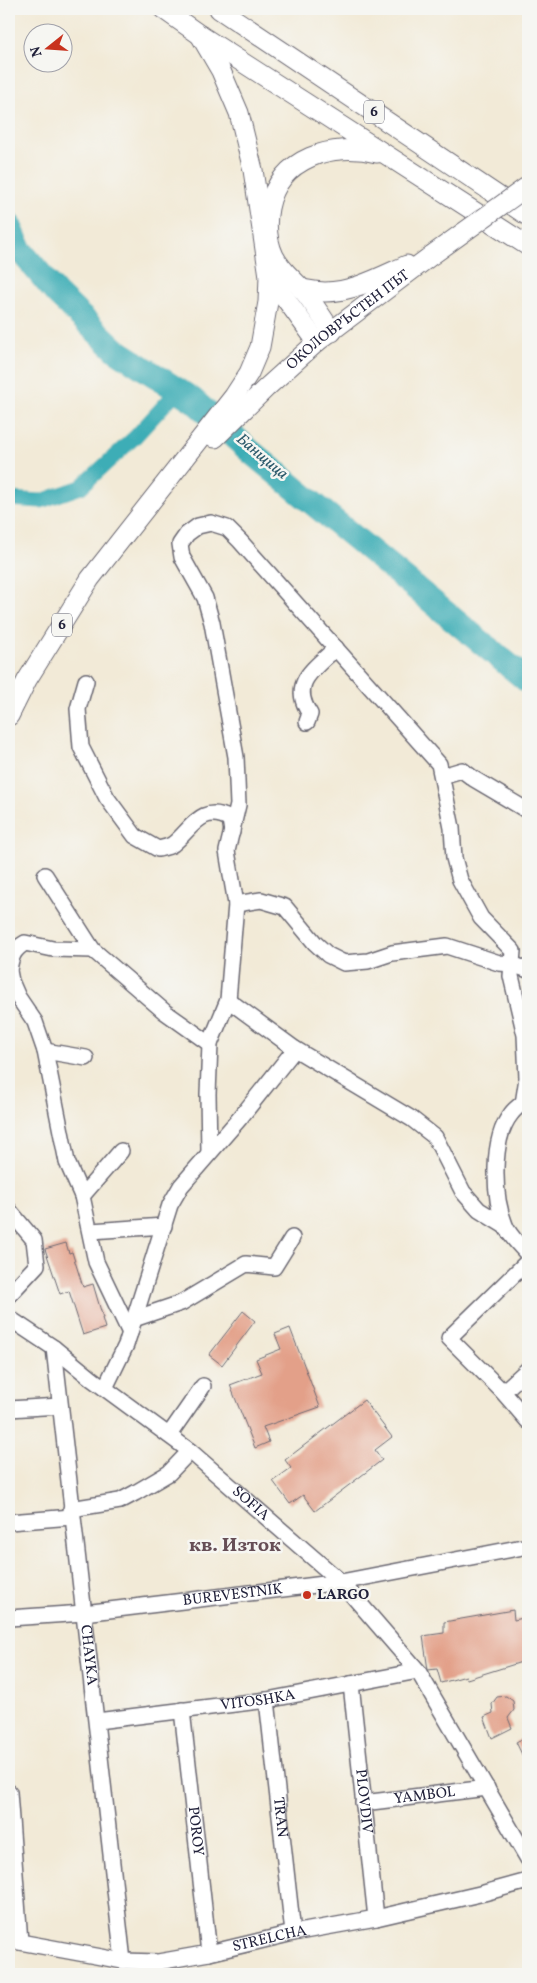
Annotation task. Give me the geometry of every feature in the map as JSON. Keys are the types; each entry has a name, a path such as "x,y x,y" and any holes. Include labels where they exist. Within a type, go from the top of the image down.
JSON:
{"main road":[{"name":"6","path":"9,716 27,680 90,579 180,469 234,396 249,373 260,346 264,327 269,276 253,170 240,113 221,71 200,35 163,9"},
{"name":"6","path":"219,9 528,216"},
{"path":"200,35 528,246"},
{"path":"325,337 301,288 284,273 274,256 268,237 267,218 271,199 279,182 293,166 309,157 345,149 362,149 388,156"},
{"name":"ОКОЛОВРЪСТЕН ПЪТ","path":"180,469 266,388 325,337 432,255 528,186"},
{"path":"301,288 326,292 344,289 364,283 432,255"},
{"path":"269,276 325,337"}],"street":[{"path":"209,1152 208,1094 210,1044 228,1000 236,904 227,851 238,805 235,748 212,623 205,598 182,557 180,544 187,534 198,526 211,523 227,528 439,764 452,828 454,858 460,880 480,918 512,951 512,976 525,1035 525,1101 511,1113 499,1136 497,1186 505,1226"},
{"path":"307,722 310,714 304,705 300,689 308,674 336,648"},
{"path":"86,681 78,709 81,747 107,798 135,836 158,849 171,846 189,829 193,821 212,814 221,814 230,819 232,832"},
{"path":"442,776 462,770 528,811"},
{"path":"45,875 93,950 164,1012 210,1044"},
{"path":"236,904 261,900 285,907 315,943 328,955 344,963 368,961 392,953 447,946 498,963 512,964 528,970"},
{"path":"93,950 53,949 25,943 11,951 9,976 18,997 35,1022 45,1051 67,1162 82,1196 91,1231 96,1262 132,1326"},
{"path":"228,1000 295,1050 412,1119 435,1137 464,1192 479,1210 505,1226 527,1251 449,1338 503,1392 528,1421"},
{"path":"105,1388 126,1345 170,1205 181,1186 240,1118 295,1050"},
{"path":"45,1051 86,1058"},
{"path":"82,1196 121,1151"},
{"path":"9,1210 34,1240 37,1265 9,1295"},
{"path":"91,1231 164,1226"},
{"path":"132,1326 181,1303 246,1264 274,1267 292,1238"},
{"name":"SOFIA","path":"9,1318 54,1348 190,1451 341,1582 418,1671 528,1859"},
{"name":"CHAYKA","path":"54,1348 123,1961"},
{"path":"503,1392 528,1369"},
{"path":"169,1435 203,1386"},
{"path":"9,1409 60,1406"},
{"path":"9,1522 72,1513 120,1501 169,1474 190,1451"},
{"name":"BUREVESTNIK","path":"9,1618 84,1613 341,1582 528,1546"},
{"name":"VITOSHKA","path":"97,1720 267,1700 418,1671"},
{"name":"PLOVDIV","path":"350,1684 376,1918"},
{"name":"TRAN","path":"267,1700 293,1933"},
{"name":"POROY","path":"182,1710 209,1953"},
{"name":"YAMBOL","path":"363,1803 487,1788"},
{"path":"9,1792 14,1941"},
{"name":"STRELCHA","path":"14,1941 123,1961 158,1962 209,1953 293,1933 376,1918 484,1893 528,1880"}],"building":[{"path":"66,1243 69,1253 72,1252 83,1287 93,1284 105,1328 83,1335 69,1291 60,1294 45,1249"},
{"path":"243,1311 255,1321 222,1365 209,1355"},
{"path":"290,1328 320,1407 263,1427 269,1442 255,1448 230,1385 262,1373 256,1359 281,1349 275,1334"},
{"path":"364,1400 392,1437 375,1450 382,1460 315,1511 303,1495 290,1504 273,1481 291,1468 285,1460"},
{"path":"513,1610 514,1620 528,1617 528,1660 467,1679 466,1676 441,1683 437,1669 428,1670 423,1636 444,1633 444,1622"},
{"path":"506,1696 513,1701 514,1710 508,1718 512,1728 492,1738 484,1717 493,1713 492,1704 497,1697"},
{"path":"528,1736 528,1767 516,1742"}],"waterway":[{"name":"Банщица","path":"9,224 20,250 57,294 116,350 193,400 251,452 528,681"},
{"path":"9,499 41,501 81,487 135,437 178,390"}],"place":[{"name":"LARGO","path":"307,1595"}],"district":[{"name":"кв. Изток","path":"235,1546"}]}
